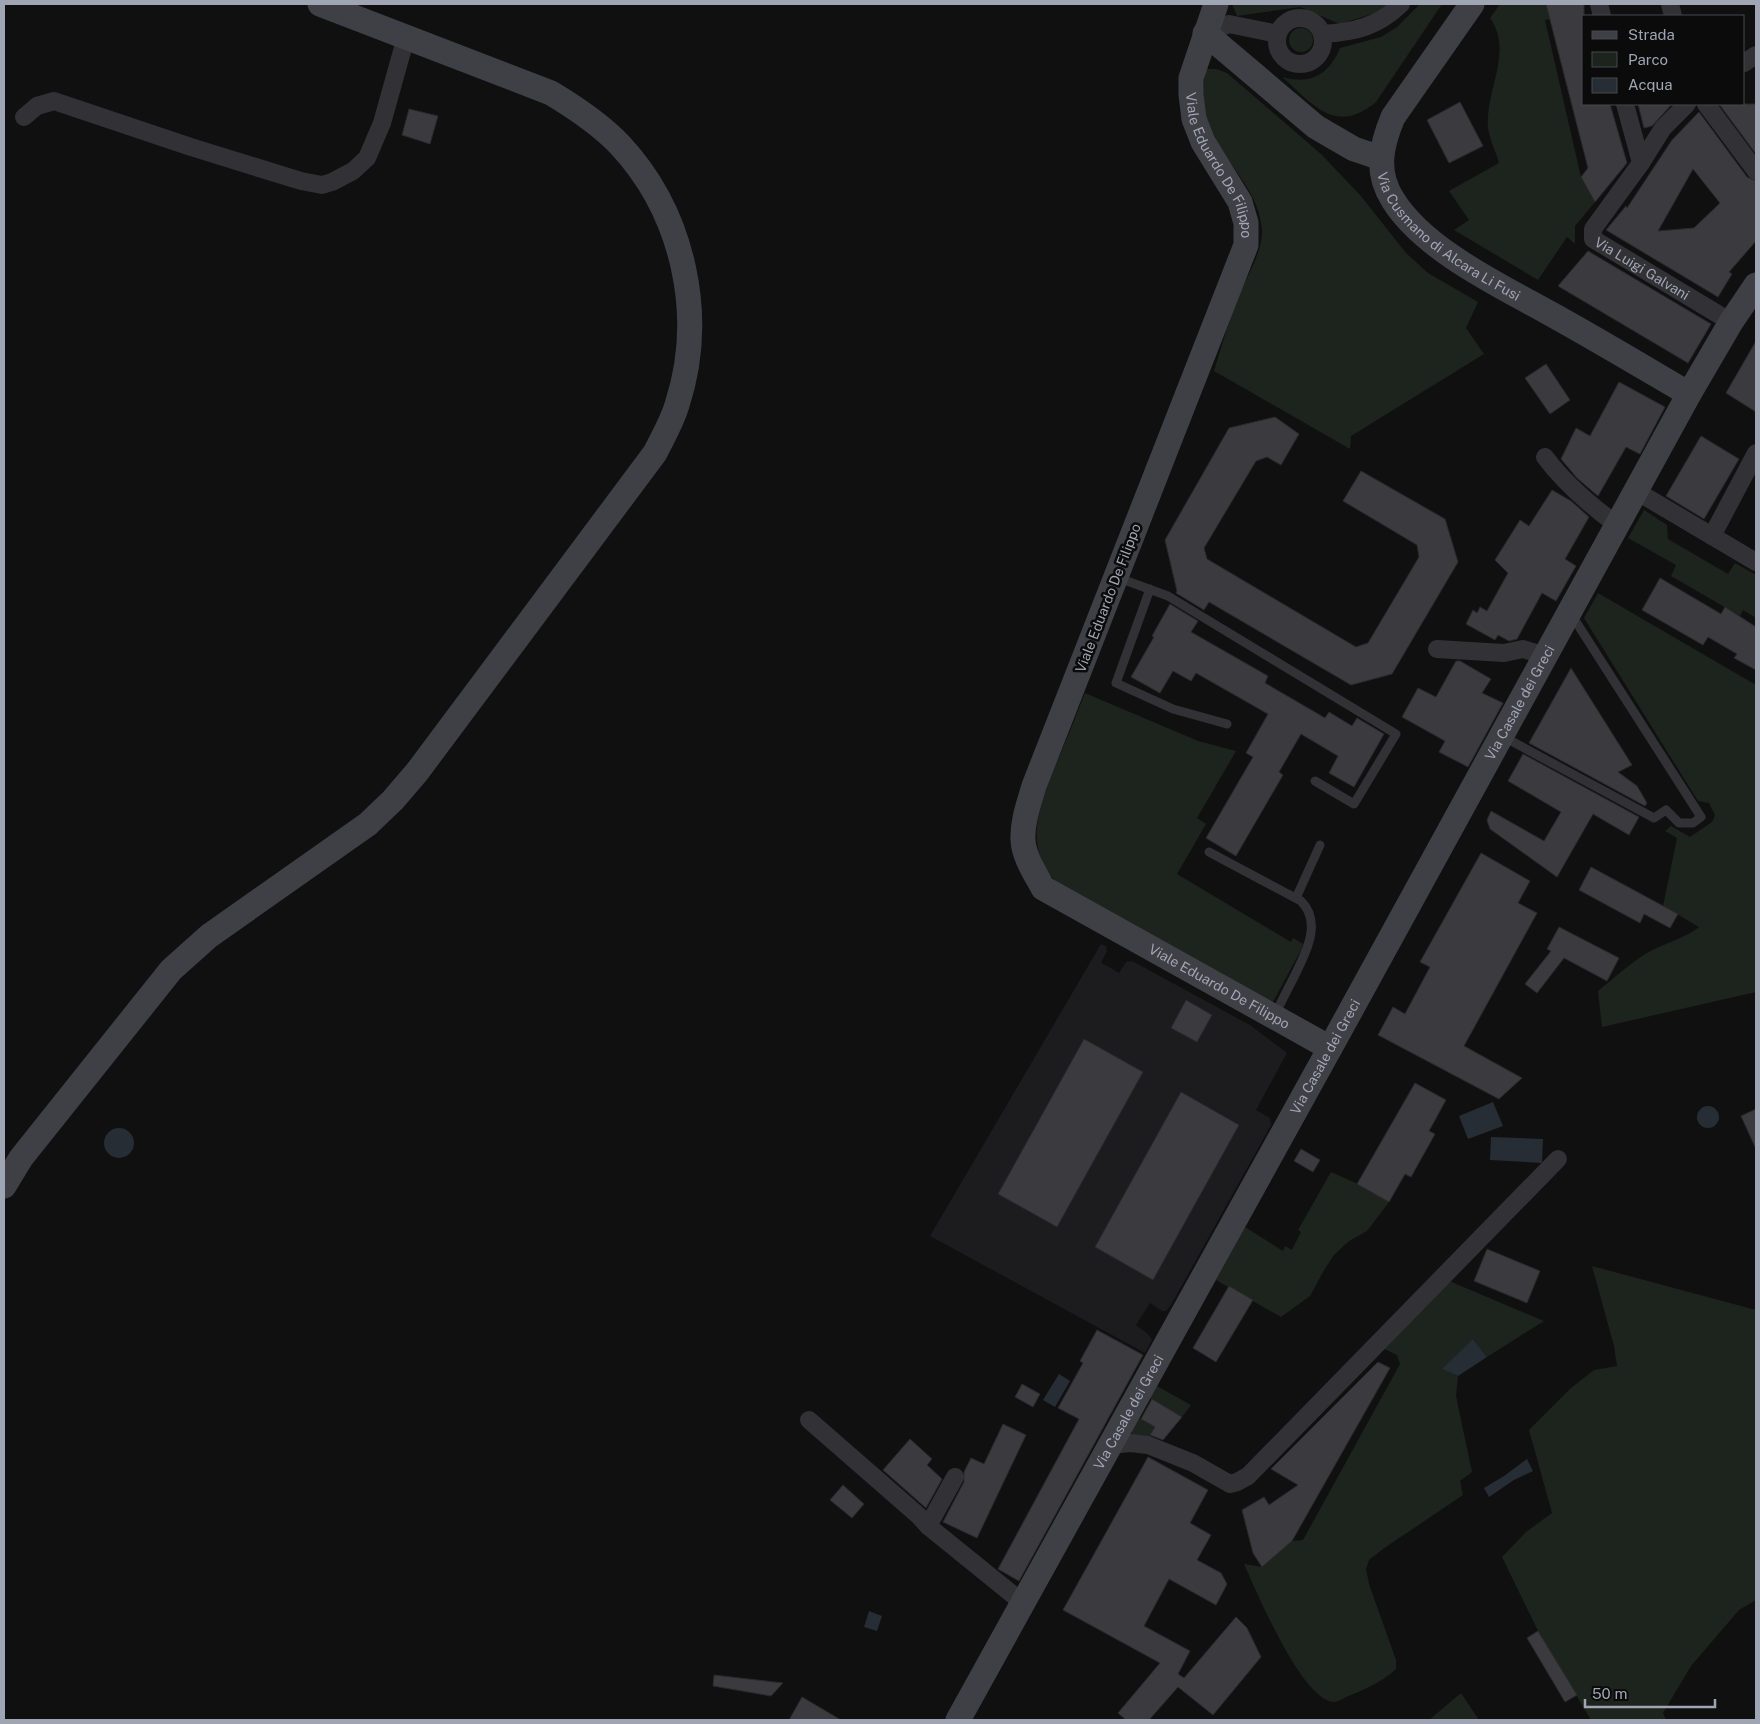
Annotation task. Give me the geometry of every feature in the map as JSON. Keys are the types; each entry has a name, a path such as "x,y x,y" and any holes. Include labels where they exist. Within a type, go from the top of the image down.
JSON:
{"street":[{"path":"4,1186 22,1158 171,970 209,936 368,824 393,800 417,772 655,453 677,406 686,374 689,350 689,304 686,277 678,244 654,192 621,146 577,108 551,93 320,4"},
{"name":"Viale Eduardo De Filippo","path":"1216,4 1191,78 1191,95 1194,119 1203,142 1240,202 1246,223 1246,245 1030,800 1025,815 1023,841 1030,865 1043,888 1330,1048"},
{"path":"1322,34 1344,32 1374,24 1401,4"},
{"name":"Via Cusmano di Alcara Li Fusi","path":"1472,4 1393,117 1386,135 1381,158 1384,181 1393,200 1417,230 1466,266 1689,394"},
{"path":"1295,18 1306,18 1316,24 1322,34 1323,46 1317,57 1306,63 1294,63 1284,56 1278,46 1278,34 1284,24 1295,18"},
{"path":"1278,34 1229,24 1205,33 1316,127 1354,149 1381,158"},
{"path":"24,118 37,106 54,101 301,181 322,185 332,182 352,171 367,158 382,123 406,37"},
{"path":"1745,62 1756,55"},
{"path":"1625,105 1641,163"},
{"name":"Via Luigi Galvani","path":"1686,105 1663,128 1641,163 1593,229 1593,239 1743,314"},
{"path":"1707,105 1756,171"},
{"name":"Via Casale dei Greci","path":"958,1720 1689,394 1743,314 1756,285"},
{"path":"1712,536 1756,453"},
{"path":"1545,457 1560,477 1598,511 1617,525"},
{"path":"1636,491 1756,562"},
{"path":"1438,649 1504,653 1523,649 1546,656"},
{"path":"1110,1445 1130,1443 1148,1445 1193,1463 1230,1484 1248,1476 1558,1159"},
{"path":"809,1420 928,1526 1022,1603"},
{"path":"928,1526 955,1477"}],"lane":[{"path":"1116,577 1168,596 1396,734 1354,804 1315,781"},
{"path":"1150,590 1116,683 1173,709 1227,724"},
{"path":"1502,736 1654,818 1666,810 1678,823 1693,823 1701,817 1569,612"},
{"path":"1296,898 1320,845"},
{"path":"1209,852 1296,898 1307,907 1311,916 1312,934 1308,947 1274,1016"}],"shaded area":[{"path":"1101,944 1106,946 1107,951 1101,963 1119,973 1126,962 1132,961 1250,1025 1287,1053 1256,1110 1270,1118 1271,1125 1171,1305 1166,1311 1162,1311 1150,1303 1136,1325 1148,1334 1152,1340 1145,1353 930,1236"}],"green space":[{"path":"1232,4 1387,4 1375,13 1340,24 1300,7 1237,16"},
{"path":"1420,4 1442,4 1376,102 1361,112 1348,116 1336,116 1325,112 1315,106 1282,77 1301,80 1317,76 1330,65 1340,48 1381,37 1397,27"},
{"path":"1500,4 1546,4 1550,19 1545,20 1581,177 1595,202 1575,226 1575,244 1567,237 1538,280 1454,230 1469,220 1449,191 1499,163 1488,127 1488,113 1499,58 1497,31 1490,18"},
{"path":"1301,28 1310,31 1313,40 1310,49 1301,52 1292,49 1289,40 1292,31"},
{"path":"1205,69 1216,69 1227,73 1321,154 1361,196 1406,253 1428,273 1478,302 1466,328 1484,354 1351,436 1350,449 1214,371 1236,302 1256,257 1262,230 1259,213 1253,198 1209,127 1203,106"},
{"path":"1644,510 1667,525 1668,539 1728,574 1735,563 1756,575 1756,618 1743,610 1740,616 1671,576 1676,565 1628,538"},
{"path":"1598,593 1756,685 1756,992 1602,1027 1598,991 1647,953 1687,935 1699,927 1663,906 1677,838 1665,831 1671,826 1690,837 1712,822 1715,815 1709,803 1698,801 1584,618"},
{"path":"1085,693 1198,741 1236,751 1197,818 1206,824 1177,874 1291,942 1293,938 1303,944 1273,1002 1061,887 1048,872 1037,842 1040,810 1051,777"},
{"path":"1331,1172 1356,1183 1389,1202 1367,1231 1349,1241 1334,1255 1310,1296 1281,1317 1216,1280 1245,1227 1283,1251 1285,1246 1292,1250 1301,1232 1298,1230"},
{"path":"1592,1266 1756,1310 1756,1600 1739,1610 1691,1666 1663,1713 1666,1720 1591,1720 1538,1631 1502,1557 1526,1532 1552,1513 1529,1430 1571,1388 1594,1370 1617,1366 1614,1346"},
{"path":"1447,1280 1544,1321 1487,1357 1473,1339 1443,1369 1458,1376 1456,1396 1472,1472 1460,1481 1463,1495 1369,1560 1366,1569 1369,1584 1396,1660 1396,1669 1385,1678 1335,1702 1322,1698 1309,1685 1295,1666 1270,1620 1244,1564 1262,1567 1292,1541 1303,1540 1400,1364 1397,1355 1382,1348"},
{"path":"1157,1386 1191,1405 1182,1417 1150,1398"},
{"path":"1139,1418 1155,1427 1148,1439 1132,1435 1132,1431"},
{"path":"1461,1693 1479,1720 1429,1720"}],"water":[{"path":"1493,1102 1503,1126 1468,1139 1459,1116"},
{"path":"1704,1106 1712,1106 1719,1113 1719,1121 1712,1128 1704,1128 1697,1121 1697,1113"},
{"path":"119,1128 130,1132 134,1143 130,1154 119,1158 108,1154 104,1143 108,1132"},
{"path":"1491,1137 1543,1139 1542,1163 1490,1160"},
{"path":"1473,1339 1487,1357 1458,1376 1442,1369"},
{"path":"1059,1374 1070,1381 1055,1407 1043,1400"},
{"path":"1527,1459 1533,1471 1514,1480 1489,1497 1484,1488"},
{"path":"869,1611 882,1616 877,1631 864,1627"}],"building":[{"path":"1546,4 1584,4 1584,15 1582,15 1582,105 1610,105 1627,163 1595,202 1581,177 1588,168"},
{"path":"1460,102 1483,146 1449,163 1427,120"},
{"path":"1756,104 1756,154 1720,105"},
{"path":"1638,105 1671,105 1652,126 1644,128"},
{"path":"409,109 438,116 430,144 402,135"},
{"path":"1699,112 1747,177 1756,181 1756,241 1729,272 1732,274 1718,297 1606,230 1626,206 1627,208 1672,140","holes":["1693,169 1720,203 1694,228 1658,231"]},
{"path":"1588,251 1711,324 1688,363 1558,286"},
{"path":"1756,341 1756,412 1726,393"},
{"path":"1546,364 1570,400 1550,414 1525,378"},
{"path":"1619,382 1665,407 1640,454 1626,447 1598,496 1577,478 1561,459 1576,428 1590,436"},
{"path":"1275,417 1299,434 1281,465 1267,457 1256,461 1204,548 1207,559 1356,647 1368,643 1419,557 1417,545 1343,501 1361,471 1445,519 1458,562 1392,674 1351,685 1209,602 1204,610 1176,593 1165,540 1229,428"},
{"path":"1701,436 1739,459 1704,519 1666,496"},
{"path":"1552,490 1571,501 1589,517 1565,559 1576,566 1556,601 1542,593 1517,639 1509,641 1498,635 1495,640 1466,624 1473,610 1477,613 1480,607 1487,611 1508,573 1495,560 1520,520 1529,526"},
{"path":"1660,578 1721,614 1725,607 1756,627 1756,670 1734,658 1737,654 1708,637 1703,645 1642,610"},
{"path":"1170,604 1198,621 1191,632 1268,676 1265,683 1325,718 1329,712 1352,726 1357,718 1384,734 1354,787 1329,773 1338,756 1301,734 1279,772 1283,775 1236,856 1206,838 1253,757 1246,753 1268,714 1196,673 1191,681 1173,671 1160,693 1131,677"},
{"path":"1456,661 1460,661 1491,679 1482,693 1503,703 1468,767 1439,752 1445,741 1402,717 1418,688 1436,697"},
{"path":"1571,668 1632,765 1618,772 1637,786 1647,803 1645,806 1529,743"},
{"path":"1523,754 1639,817 1629,835 1593,814 1557,877 1490,829 1487,820 1491,811 1544,841 1561,812 1508,781"},
{"path":"1481,853 1530,881 1518,903 1537,913 1464,1046 1522,1078 1499,1099 1378,1035 1393,1007 1405,1014 1430,967 1420,962"},
{"path":"1591,867 1678,914 1670,928 1644,914 1640,923 1579,890"},
{"path":"1559,927 1619,958 1607,981 1564,958 1537,993 1525,984 1551,951 1547,949"},
{"path":"1186,1000 1212,1015 1197,1042 1171,1028"},
{"path":"1084,1039 1143,1072 1057,1227 998,1194"},
{"path":"1415,1083 1446,1100 1429,1131 1435,1134 1411,1177 1405,1174 1389,1202 1357,1184"},
{"path":"1181,1092 1239,1125 1153,1280 1095,1247"},
{"path":"1756,1109 1756,1149 1741,1116"},
{"path":"1301,1149 1320,1160 1313,1172 1294,1161"},
{"path":"1487,1249 1540,1271 1527,1303 1474,1281"},
{"path":"1229,1286 1253,1300 1216,1362 1193,1348"},
{"path":"1097,1330 1143,1355 1019,1581 998,1569 1079,1419 1058,1408 1083,1363 1080,1361"},
{"path":"1378,1362 1390,1368 1292,1541 1262,1567 1253,1553 1242,1510 1264,1497 1269,1505 1298,1485 1271,1469"},
{"path":"1022,1384 1040,1394 1033,1407 1015,1397"},
{"path":"1152,1399 1182,1417 1163,1440 1150,1435 1155,1427 1141,1419"},
{"path":"1003,1424 1026,1435 977,1538 943,1522 964,1482 964,1472 971,1458 984,1464"},
{"path":"910,1439 932,1459 927,1465 942,1479 926,1508 883,1470"},
{"path":"1148,1457 1208,1490 1190,1523 1211,1535 1197,1560 1221,1573 1227,1584 1216,1605 1169,1579 1144,1626 1190,1651 1178,1674 1184,1678 1236,1617 1247,1628 1261,1657 1213,1715 1178,1687 1149,1720 1126,1720 1118,1713 1160,1663 1063,1610"},
{"path":"843,1485 864,1504 852,1518 830,1500"},
{"path":"1538,1631 1577,1695 1565,1702 1527,1638"},
{"path":"714,1675 783,1683 771,1696 713,1686"},
{"path":"802,1697 841,1720 789,1720"}]}
